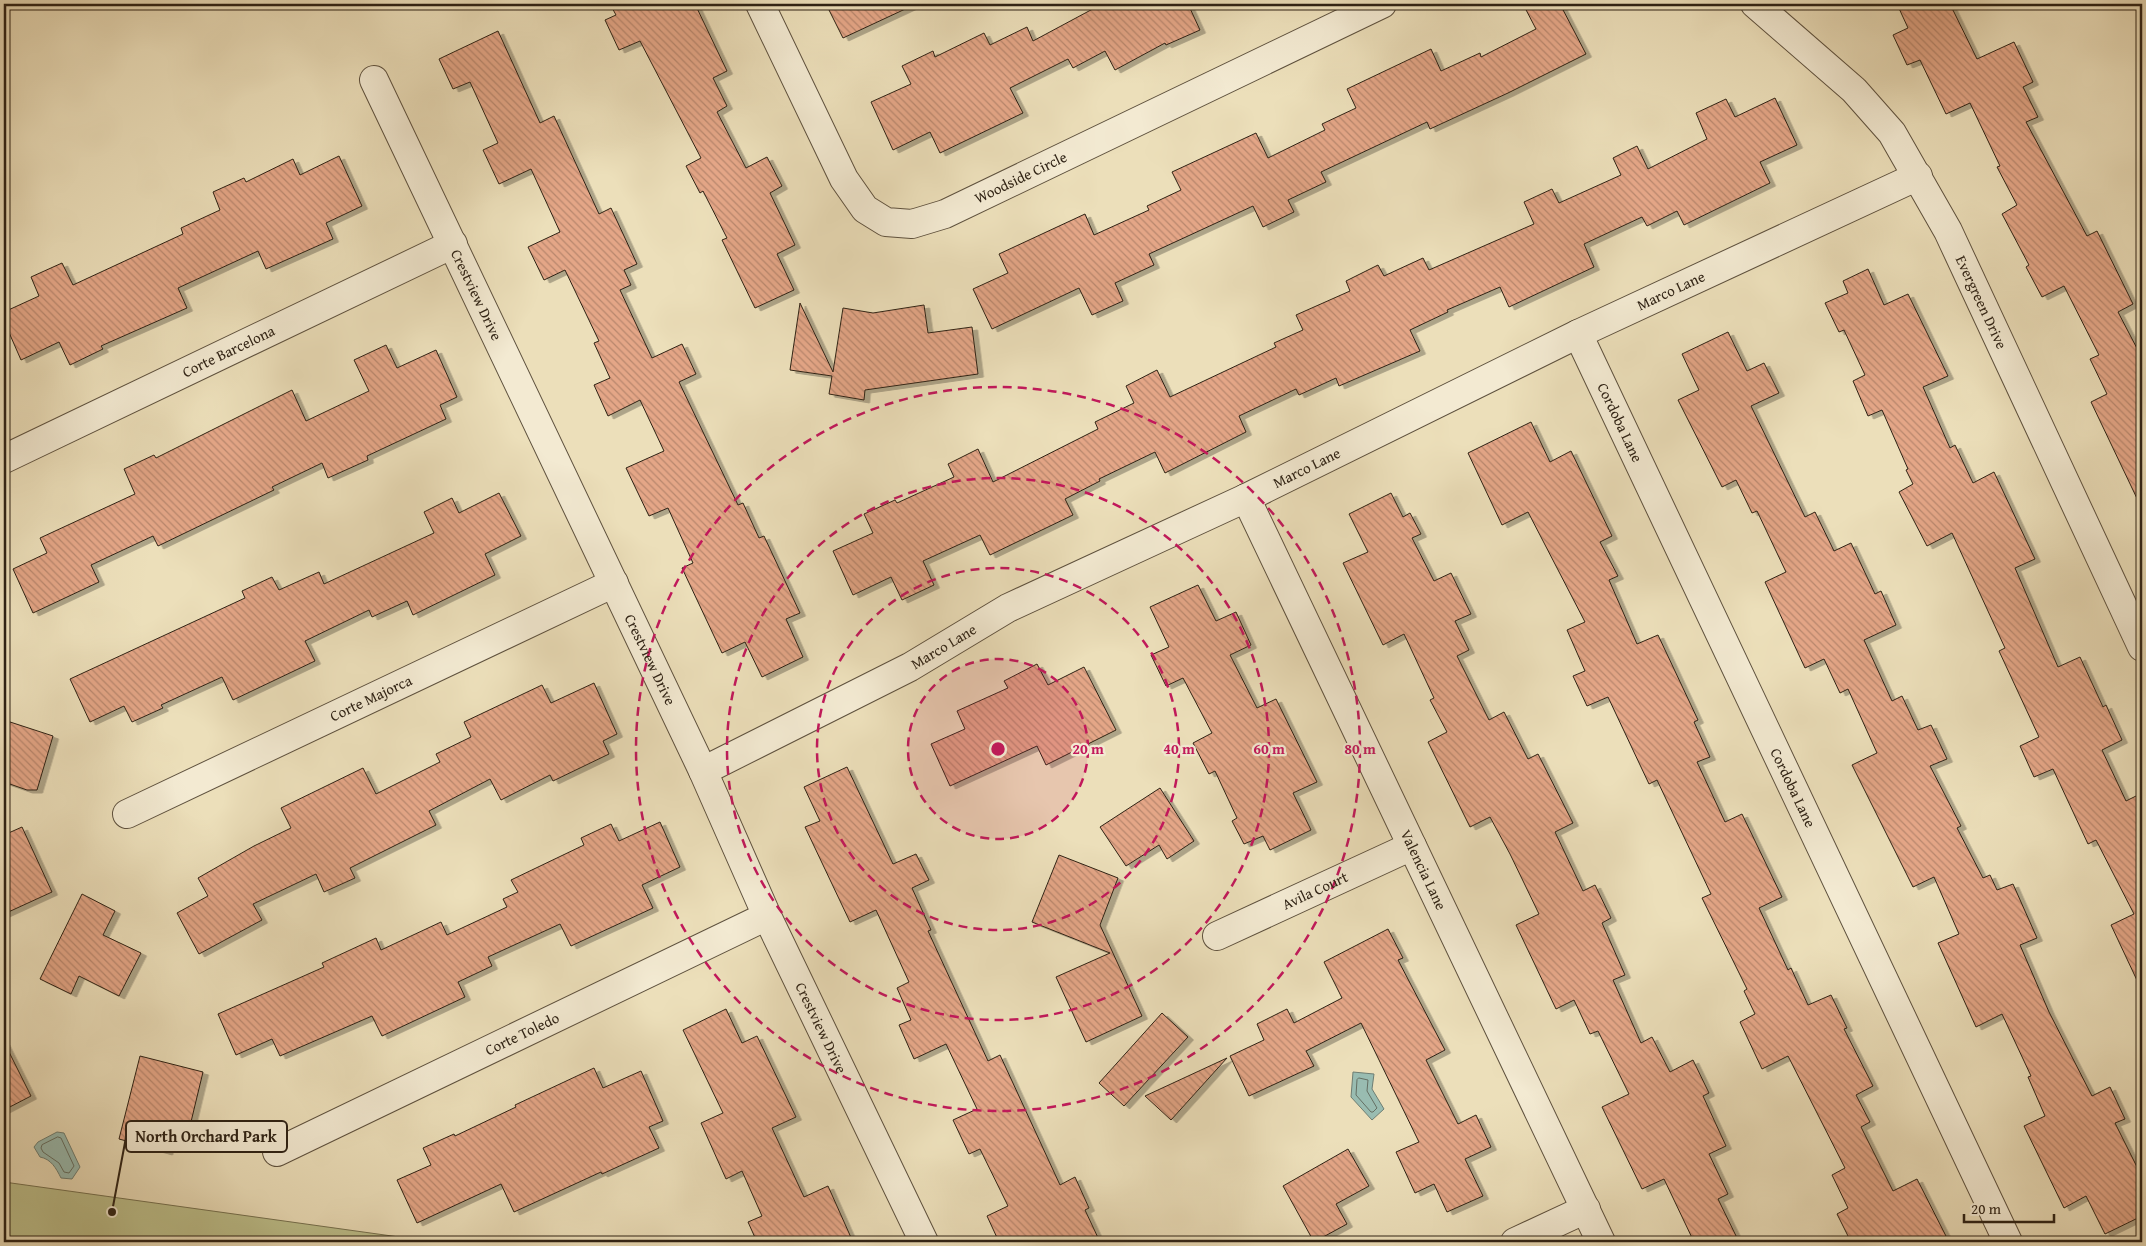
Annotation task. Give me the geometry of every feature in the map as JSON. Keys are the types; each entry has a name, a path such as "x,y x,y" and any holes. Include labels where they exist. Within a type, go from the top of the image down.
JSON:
{"street":[{"name":"Woodside Circle","path":"760,4 844,179 865,209 886,222 912,224 945,214 1382,4"},
{"name":"Evergreen Drive","path":"1755,4 1854,90 1892,133 1918,176 1948,231 2142,647"},
{"name":"Crestview Drive","path":"374,80 614,582 703,771 768,916 924,1242"},
{"name":"Marco Lane","path":"703,771 910,667 1008,608 1246,498 1578,334 1918,176"},
{"name":"Corte Barcelona","path":"4,459 453,244"},
{"name":"Cordoba Lane","path":"1578,334 2008,1242"},
{"name":"Valencia Lane","path":"1246,498 1601,1242"},
{"name":"Corte Majorca","path":"128,814 614,582"},
{"name":"Avila Court","path":"1217,936 1412,846"},
{"name":"Corte Toledo","path":"277,1152 768,916"},
{"path":"1515,1242 1586,1209"}],"green space":[{"path":"4,1182 435,1242 4,1242"}],"water":[{"path":"1353,1072 1374,1074 1372,1089 1384,1109 1372,1120 1351,1097"},
{"path":"57,1132 64,1133 80,1167 72,1179 61,1178 53,1165 40,1157 34,1147 38,1142"}],"building":[{"path":"610,4 695,4 727,71 713,78 727,106 717,112 746,168 767,157 782,186 770,193 795,245 777,254 794,290 755,308 722,240 727,238 703,191 700,193 686,166 701,158 640,41 619,50 605,20 616,15"},
{"path":"826,4 916,4 843,38"},
{"path":"1102,4 1188,4 1200,30 1166,45 1165,43 1115,70 1105,51 1073,68 1068,59 1010,88 1023,113 940,153 930,132 893,150 871,102 911,84 902,66 933,51 935,57 984,33 990,45 1027,27 1033,41"},
{"path":"1523,4 1560,4 1586,54 1430,129 1427,122 1321,172 1326,182 1288,200 1294,212 1263,227 1253,206 1149,254 1154,265 1115,283 1123,301 1092,315 1079,288 992,329 973,289 1008,273 999,254 1085,214 1094,235 1149,210 1147,206 1181,190 1172,172 1256,133 1268,158 1325,130 1322,124 1356,108 1347,89 1431,49 1441,71 1480,53 1481,57 1536,29"},
{"path":"1897,4 1950,4 1977,59 2014,42 2033,82 2023,87 2038,117 2026,122 2087,236 2097,231 2133,304 2118,312 2142,358 2142,509 2091,402 2107,394 2090,359 2099,355 2064,286 2042,297 2026,267 2029,265 2002,214 2017,205 1997,167 2000,166 1970,103 1946,114 1920,60 1907,65 1893,35 1908,28"},
{"path":"498,31 540,123 554,116 599,214 611,208 637,264 624,270 631,285 620,290 652,358 682,344 696,374 679,382 738,505 743,503 759,538 764,536 800,613 786,619 803,657 762,677 745,642 722,653 682,568 693,563 668,508 649,516 626,468 664,451 640,400 608,416 594,385 610,378 594,343 599,341 565,270 544,280 528,247 560,232 531,169 499,184 483,150 498,143 470,82 453,89 439,59"},
{"path":"1775,98 1797,145 1760,162 1770,183 1684,225 1677,211 1647,226 1642,217 1584,244 1594,267 1509,307 1500,287 1447,310 1448,312 1410,330 1420,351 1339,386 1336,378 1299,395 1296,389 1239,416 1246,432 1165,473 1155,452 1099,479 1100,481 1065,499 1073,515 990,555 980,535 923,561 934,585 902,600 891,577 853,595 833,551 873,533 864,514 895,500 897,503 954,477 948,464 978,449 993,482 1098,429 1095,422 1134,403 1126,386 1157,370 1170,397 1276,347 1274,343 1303,330 1296,315 1350,291 1346,281 1378,265 1384,276 1423,258 1429,270 1534,224 1524,202 1552,189 1559,203 1621,175 1613,158 1637,146 1648,169 1707,139 1696,113 1726,99 1735,117"},
{"path":"339,156 362,206 326,223 333,239 266,269 258,251 178,288 187,308 101,346 103,349 70,365 59,342 21,360 4,321 4,312 39,296 31,277 62,263 73,285 183,234 181,228 220,210 213,192 244,178 246,182 293,159 300,175"},
{"path":"1868,269 1884,305 1908,294 1948,376 1923,387 1950,448 1955,445 1973,483 1994,472 2035,559 2015,568 2058,667 2080,657 2103,707 2106,705 2122,740 2102,750 2126,801 2142,793 2142,991 2111,925 2134,914 2096,840 2088,844 2053,769 2034,777 2020,746 2039,737 1999,651 2005,648 1952,533 1927,546 1899,492 1913,484 1882,410 1868,416 1853,381 1865,375 1844,330 1839,332 1825,303 1848,293 1843,281"},
{"path":"800,303 833,372 843,308 873,313 924,305 928,333 972,327 978,374 865,390 864,400 829,394 832,376 790,370"},
{"path":"1728,332 1747,371 1764,363 1779,393 1751,406 1805,517 1815,512 1834,551 1851,543 1875,594 1881,591 1896,625 1864,640 1892,701 1902,696 1918,730 1931,725 1947,759 1930,766 1961,826 1957,828 1983,878 1990,875 1997,890 2013,884 2037,938 2020,945 2049,1012 2092,1096 2110,1087 2125,1119 2115,1123 2142,1177 2142,1216 2105,1234 2086,1196 2064,1208 2024,1126 2045,1116 2028,1077 2031,1076 2002,1014 1976,1027 1938,943 1959,934 1934,877 1913,887 1852,765 1877,753 1848,689 1840,693 1824,659 1805,668 1765,582 1786,572 1757,511 1752,513 1736,480 1722,487 1678,400 1699,390 1682,354"},
{"path":"386,345 397,368 436,350 457,397 440,405 446,419 367,456 368,460 328,478 322,463 272,487 274,490 158,546 153,536 91,565 99,582 33,613 13,569 47,553 40,538 135,494 124,469 154,455 156,458 292,390 306,421 369,391 354,360"},
{"path":"1531,422 1550,462 1571,451 1612,536 1600,542 1618,576 1609,580 1637,644 1658,635 1698,720 1694,722 1710,757 1697,762 1725,822 1742,814 1782,897 1759,908 1788,970 1791,968 1808,1005 1831,995 1847,1028 1844,1029 1873,1086 1856,1095 1870,1122 1861,1127 1893,1191 1917,1179 1949,1242 1851,1242 1837,1214 1848,1208 1832,1175 1845,1168 1788,1056 1762,1069 1740,1022 1755,1014 1744,991 1747,989 1702,898 1711,894 1657,780 1649,784 1608,697 1587,706 1573,676 1585,671 1567,630 1585,622 1528,512 1502,525 1468,453"},
{"path":"499,493 521,536 485,554 495,575 413,615 407,601 372,617 369,610 305,641 315,661 233,700 222,677 161,705 163,708 132,722 124,706 90,722 70,679 245,598 242,591 272,577 279,590 319,572 324,584 434,533 424,512 452,498 459,513"},
{"path":"1391,493 1403,517 1410,513 1421,534 1412,538 1434,581 1451,573 1471,614 1455,621 1469,650 1457,656 1489,720 1504,712 1528,759 1538,754 1573,823 1555,832 1583,891 1595,885 1611,918 1602,923 1625,975 1613,980 1641,1043 1652,1037 1670,1072 1693,1060 1709,1093 1703,1096 1726,1146 1709,1154 1728,1194 1718,1199 1739,1242 1694,1242 1664,1179 1642,1189 1602,1107 1629,1094 1598,1031 1590,1034 1574,1000 1556,1009 1516,925 1539,914 1490,817 1470,827 1428,742 1447,732 1430,700 1434,698 1404,634 1383,645 1343,563 1368,552 1349,514"},
{"path":"1198,585 1216,621 1236,612 1251,645 1230,655 1257,708 1276,699 1317,782 1293,793 1311,830 1270,850 1263,836 1244,844 1232,821 1237,818 1215,771 1209,774 1193,743 1212,733 1183,678 1166,686 1151,655 1169,647 1150,607"},
{"path":"1037,664 1048,685 1084,667 1116,730 1046,765 1037,746 950,786 931,744 965,729 957,711 1008,688 1004,681"},
{"path":"594,683 617,734 603,741 609,754 553,781 550,775 501,800 490,779 429,811 436,825 350,868 355,878 324,892 316,874 253,904 262,920 199,954 177,913 208,896 198,878 254,846 291,828 281,808 363,768 376,794 440,762 436,754 471,737 464,722 542,685 551,703"},
{"path":"4,720 53,736 37,790 27,790 4,782"},
{"path":"847,767 893,864 916,854 929,880 912,888 931,930 928,931 988,1061 1000,1055 1060,1185 1075,1177 1089,1208 1085,1210 1100,1242 999,1242 987,1216 1008,1206 980,1149 969,1154 953,1120 977,1109 946,1044 914,1059 899,1025 911,1020 897,988 909,982 876,910 850,922 805,827 820,821 804,787"},
{"path":"1160,788 1194,841 1167,859 1159,845 1126,866 1100,827"},
{"path":"660,822 680,867 642,885 653,908 571,946 560,924 488,957 492,966 458,982 465,997 382,1036 372,1016 280,1056 272,1039 236,1055 218,1014 324,967 322,963 376,938 381,950 441,922 447,935 507,907 503,899 518,892 511,880 584,845 581,838 611,824 619,841"},
{"path":"22,827 52,892 4,914 4,835"},
{"path":"1059,855 1118,878 1100,925 1142,1016 1086,1042 1056,977 1110,953 1032,922"},
{"path":"82,894 115,911 103,935 141,953 119,996 79,976 71,994 40,979"},
{"path":"1388,929 1403,958 1398,960 1445,1050 1426,1060 1458,1124 1476,1115 1491,1147 1465,1159 1483,1196 1447,1212 1434,1184 1415,1193 1396,1152 1419,1142 1361,1023 1306,1051 1314,1066 1249,1096 1230,1056 1264,1040 1257,1024 1287,1009 1294,1023 1342,998 1324,962"},
{"path":"726,1009 742,1043 757,1036 796,1117 772,1128 804,1197 828,1186 853,1242 757,1242 748,1222 762,1216 742,1171 726,1179 701,1123 723,1113 683,1030"},
{"path":"1162,1013 1188,1037 1124,1106 1099,1083"},
{"path":"4,1042 31,1096 4,1110"},
{"path":"140,1056 203,1072 190,1126 176,1122 167,1152 119,1139"},
{"path":"1227,1058 1171,1120 1145,1096"},
{"path":"594,1068 603,1088 641,1071 663,1121 649,1127 659,1148 514,1212 501,1184 417,1223 397,1180 431,1165 423,1148 454,1134 455,1136"},
{"path":"1348,1149 1369,1186 1336,1204 1347,1224 1314,1242 1283,1186"}],"place":[{"name":"North Orchard Park","path":"112,1212"}]}
